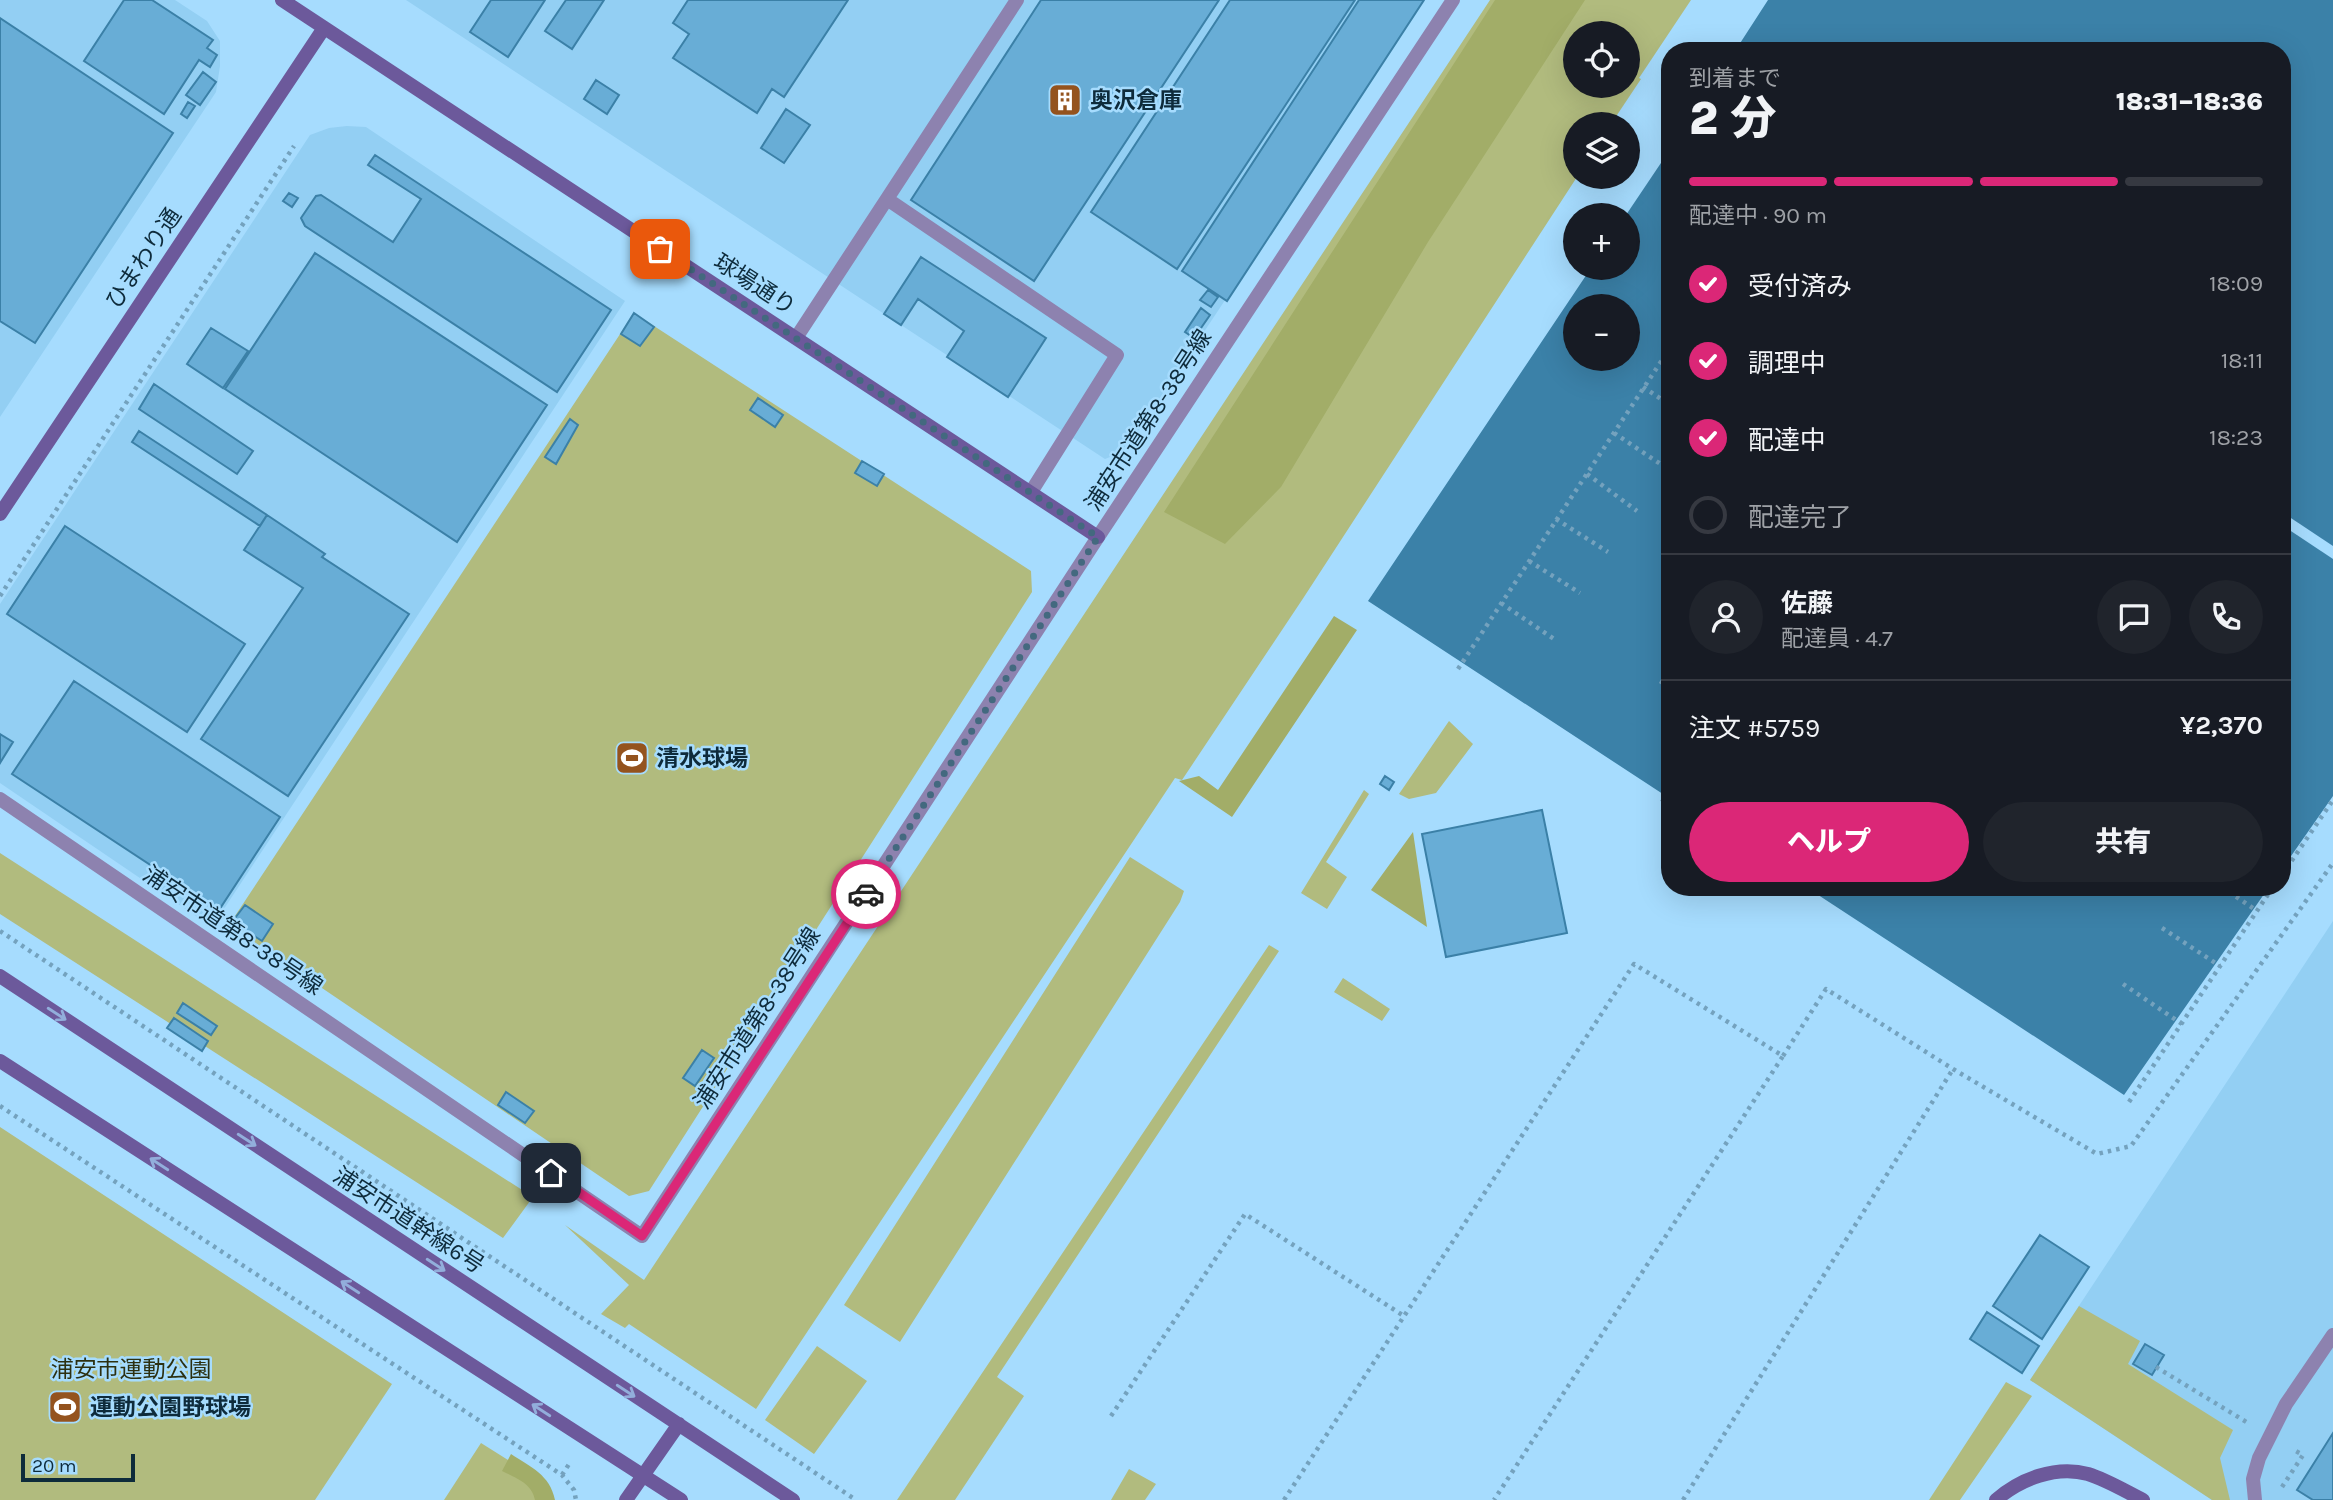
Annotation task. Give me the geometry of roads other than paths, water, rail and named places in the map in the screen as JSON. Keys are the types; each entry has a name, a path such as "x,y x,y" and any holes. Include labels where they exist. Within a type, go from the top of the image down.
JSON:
{"street":[{"name":"球場通り","path":"282,0 1098,537"},
{"path":"796,338 1017,0"},
{"name":"浦安市道第8-38号線","path":"0,799 642,1236 1098,537 1453,0"},
{"name":"ひまわり通","path":"0,514 324,28"},
{"path":"887,199 1117,355 1031,492"},
{"name":"浦安市道幹線6号","path":"0,976 793,1500"},
{"path":"0,1061 681,1500"},
{"path":"2255,1500 2253,1479 2259,1458 2287,1404 2333,1335"},
{"path":"626,1500 679,1424"},
{"path":"1996,1500 2008,1489 2032,1478 2061,1471 2087,1474 2143,1500"}],"place":[{"name":"奥沢倉庫","path":"1065,100"},
{"name":"清水球場","path":"632,758"},
{"name":"運動公園野球場","path":"65,1407"}],"park label":[{"name":"浦安市運動公園","path":"131,1369"}]}
